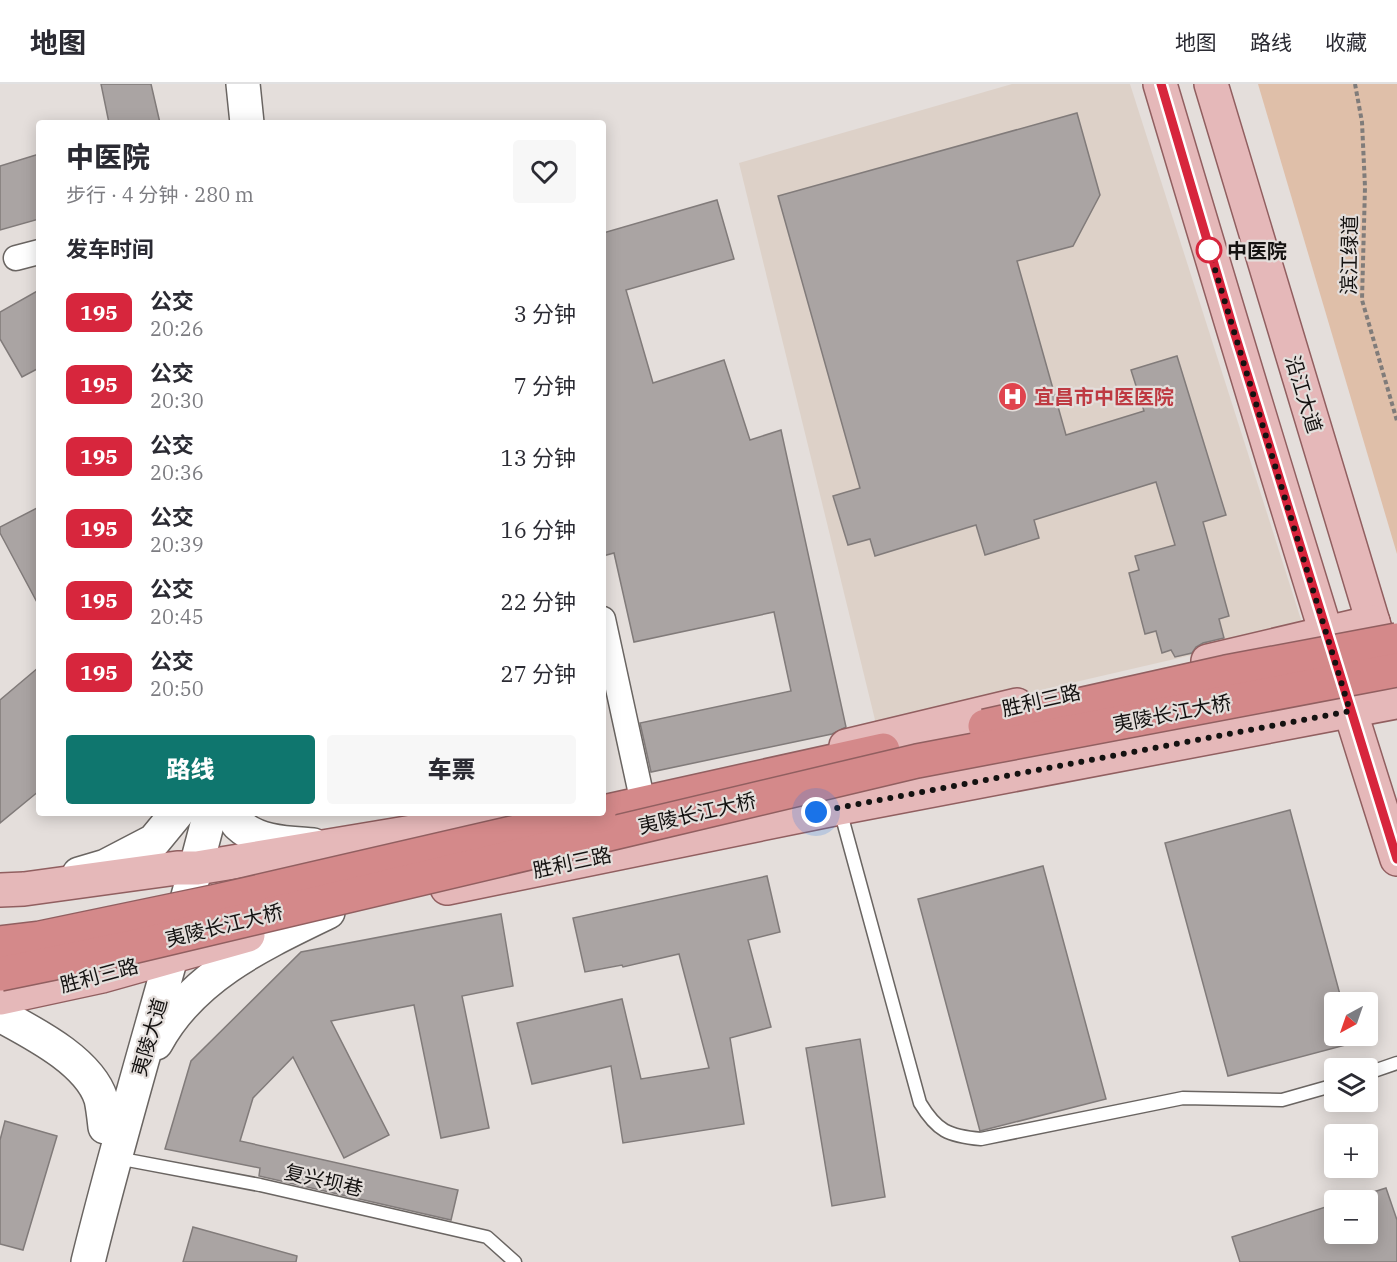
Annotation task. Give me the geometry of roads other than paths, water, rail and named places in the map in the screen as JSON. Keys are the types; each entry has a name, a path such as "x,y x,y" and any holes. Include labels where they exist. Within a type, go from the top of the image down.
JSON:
{"highway":[{"name":"夷陵长江大桥","path":"606,812 1226,672 1385,631"},
{"name":"夷陵长江大桥","path":"0,974 132,947 917,761 1397,692"},
{"name":"夷陵长江大桥","path":"0,943 40,938 213,902 588,816"},
{"path":"0,922 213,902"}],"main road":[{"path":"225,84 229,120"},
{"path":"243,84 247,120"},
{"path":"1161,84 1226,307 1397,859"},
{"name":"沿江大道","path":"1211,84 1385,631 1397,692"},
{"name":"胜利三路","path":"606,800 640,794 1326,633 1385,631"},
{"name":"胜利三路","path":"0,998 102,975 328,912 840,808 1350,711 1397,692"},
{"path":"12,889 106,866 154,841 175,816"},
{"name":"夷陵大道","path":"187,868 191,816"},
{"name":"夷陵大道","path":"70,1262 87,1189 105,1127 187,868 209,816"},
{"path":"234,816 239,825 261,838 330,846"},
{"path":"12,889 187,868 509,816"},
{"path":"130,1102 162,1032 183,1003 206,982 238,959 328,912"},
{"name":"夷陵大道","path":"88,1262 130,1102 160,959"},
{"path":"0,1015 46,1042 73,1061 89,1076 100,1098 105,1127"}],"street":[{"path":"16,258 36,253"},
{"path":"606,633 640,794"}],"lane":[{"path":"840,808 920,1104 932,1122 947,1132 981,1139 1183,1098 1282,1100 1324,1088"},
{"path":"1378,1070 1397,1063"},
{"name":"复兴坝巷","path":"115,1157 260,1185 487,1237 515,1262"}],"place":[{"name":"中医院","path":"1209,250"},
{"name":"宜昌市中医医院","path":"1013,396"}]}
